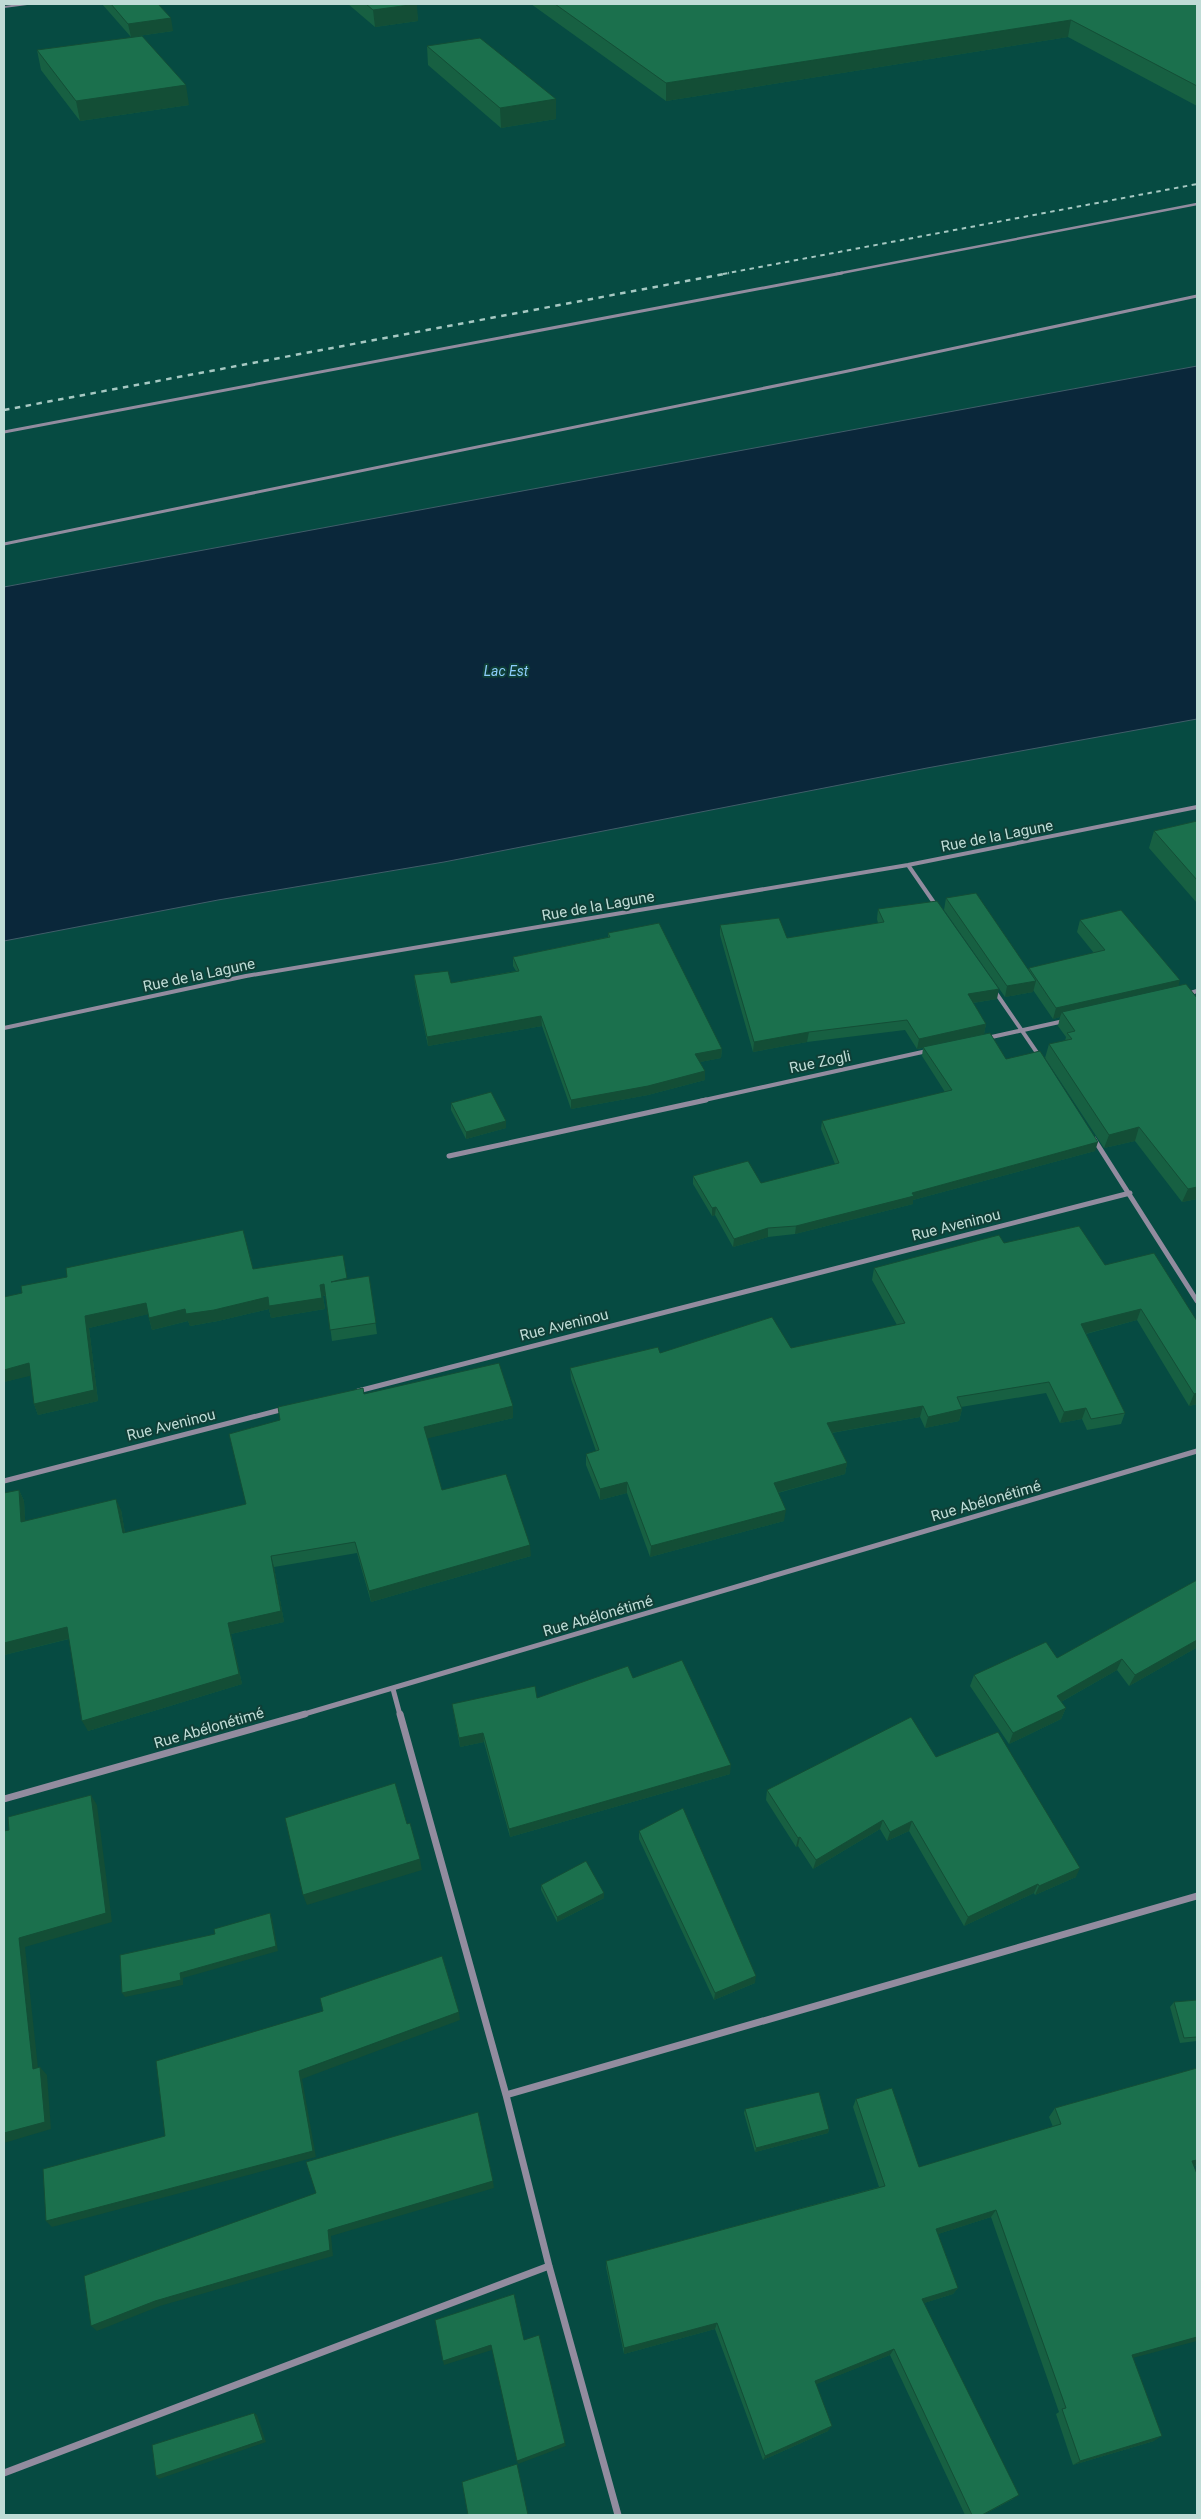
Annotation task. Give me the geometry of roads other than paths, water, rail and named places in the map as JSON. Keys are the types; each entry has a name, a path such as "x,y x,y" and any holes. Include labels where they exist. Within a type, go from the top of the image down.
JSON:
{"street":[{"path":"4,432 520,335 1197,204"},
{"path":"4,544 848,371 1197,296"},
{"name":"Rue de la Lagune","path":"4,1028 246,976 908,865 1197,807"},
{"path":"908,865 940,912"},
{"path":"990,983 1044,1063"},
{"path":"1178,996 1197,992"},
{"path":"984,1039 1071,1020"},
{"name":"Rue Zogli","path":"449,1156 935,1050"},
{"path":"1092,1136 1197,1301"},
{"name":"Rue Aveninou","path":"350,1392 1130,1194"},
{"name":"Rue Aveninou","path":"4,1481 292,1407"},
{"name":"Rue Abélonétimé","path":"4,1799 393,1689 1197,1451"},
{"path":"393,1689 506,2095 549,2266 618,2515"},
{"path":"506,2095 1197,1896"},
{"path":"4,2473 549,2266"}],"lane":[{"path":"4,7 27,4"}],"water":[{"name":"Lac Est","path":"1197,366 1197,719 927,768 444,862 218,900 4,941 4,587"}],"railway":[{"path":"723,274 1197,184"},
{"path":"4,410 729,273"}]}
